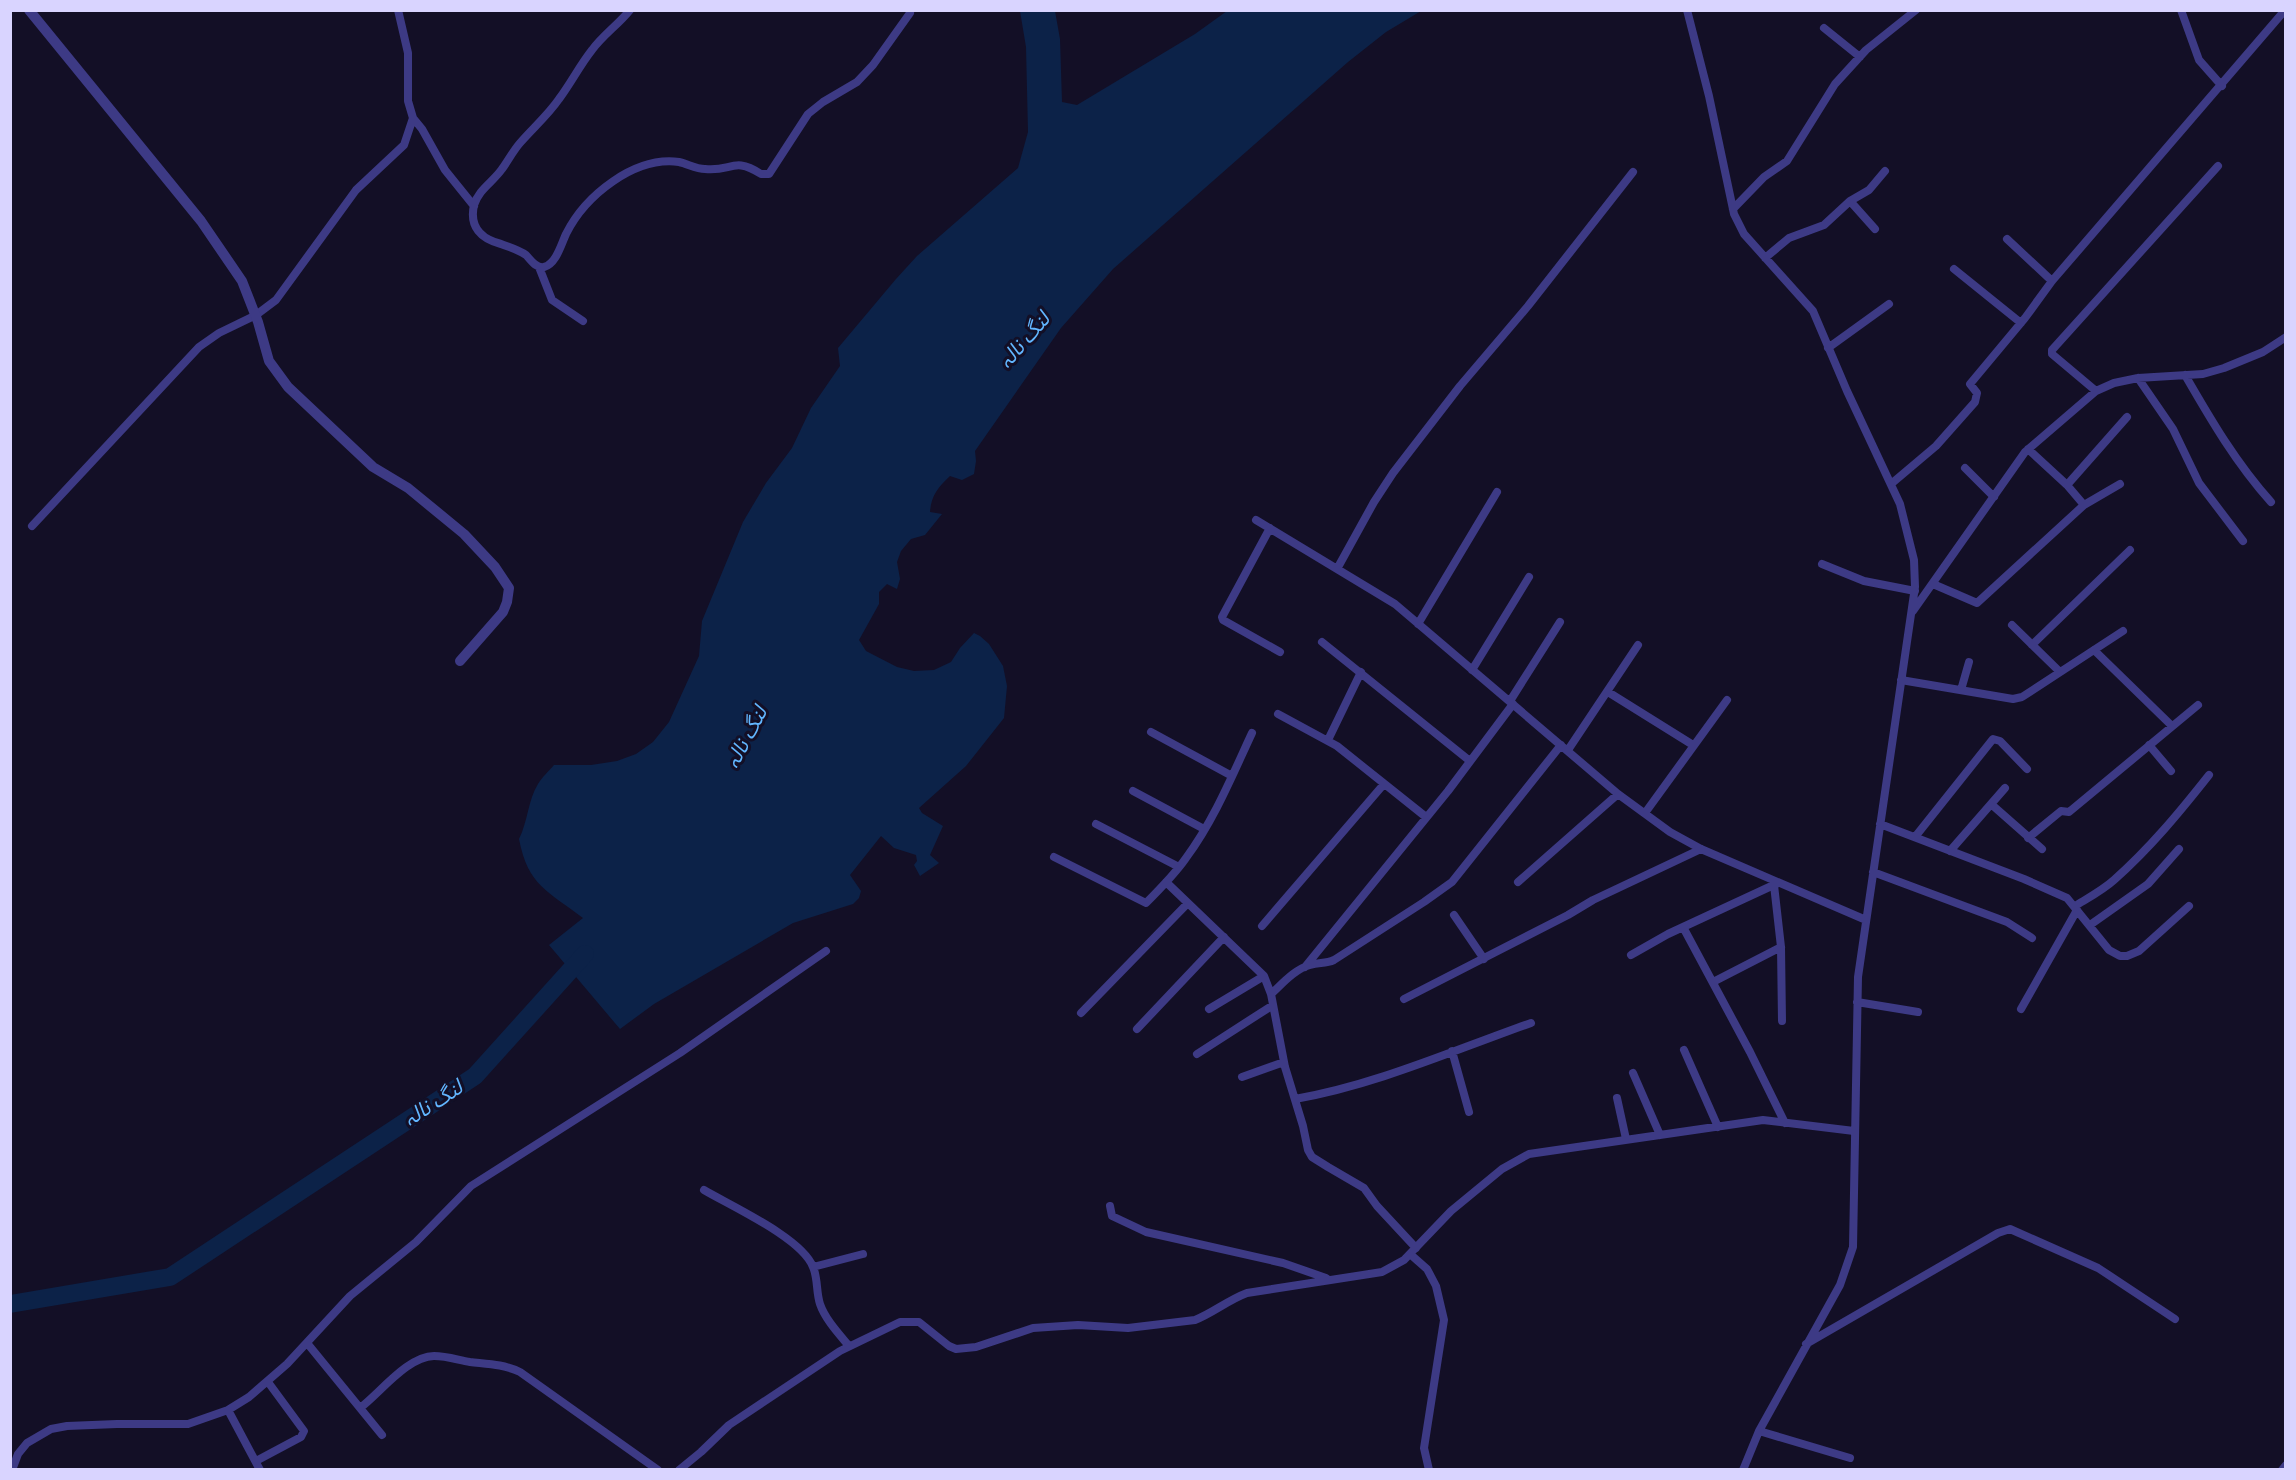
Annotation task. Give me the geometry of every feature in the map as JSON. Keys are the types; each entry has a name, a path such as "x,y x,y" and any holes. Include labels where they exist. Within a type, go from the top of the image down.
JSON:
{"street":[{"path":"29,10 201,221 242,281 256,315 269,361 288,387 373,467 408,488 464,534 495,567 509,588 503,612 460,661"},
{"path":"398,10 408,53 408,101 413,118 422,129 445,171 474,206"},
{"path":"584,321 552,300 539,267 523,253 489,241 479,234 473,223 474,206 488,182 500,172 520,143 558,102 592,49 630,10"},
{"path":"1687,10 1709,96 1733,209 1744,234 1813,310 1846,391 1900,504 1914,560 1913,612 1858,977 1853,1247 1840,1285 1805,1344 1759,1431 1743,1470"},
{"path":"1733,209 1764,177 1786,161 1835,84 1860,57 1916,10"},
{"path":"2181,10 2199,60 2222,86"},
{"path":"1891,484 1936,446 1975,402 1977,393 1970,384 2021,323 2052,281 2285,10"},
{"path":"539,267 552,262 566,233 586,205 628,172 655,163 679,162 708,170 717,170 731,164 747,165 761,174 769,174 808,114 823,102 857,82 873,65 910,13"},
{"path":"1824,28 1860,57"},
{"path":"32,526 199,347 219,333 256,315 285,290 356,190 404,145 413,118"},
{"path":"2096,391 2052,354 2052,350 2218,166"},
{"path":"1765,258 1789,238 1824,225 1850,201 1869,190 1885,171"},
{"path":"1337,569 1374,502 1394,473 1460,386 1528,306 1633,172"},
{"path":"1850,201 1875,229"},
{"path":"2007,239 2052,281"},
{"path":"1954,269 2021,323"},
{"path":"1828,348 1889,304"},
{"path":"1913,612 2028,449 2096,391 2114,383 2139,378 2203,374 2263,352 2286,337"},
{"path":"2185,375 2247,475 2271,502"},
{"path":"2139,378 2168,419 2199,483 2243,541"},
{"path":"2067,485 2127,417"},
{"path":"2028,449 2067,485 2084,505"},
{"path":"1965,468 1994,496"},
{"path":"1934,584 1977,603 2084,505 2120,484"},
{"path":"1418,624 1497,492"},
{"path":"1256,520 1395,604 1618,794 1671,832 1701,849 1776,884 1866,920"},
{"path":"1270,528 1222,617 1223,620 1280,652"},
{"path":"2032,645 2130,550"},
{"path":"1822,564 1864,581 1915,591"},
{"path":"1472,670 1529,577"},
{"path":"1271,994 1305,967 1426,818 1512,703 1560,622"},
{"path":"2012,626 2060,672"},
{"path":"1901,680 2013,699 2022,697 2123,631"},
{"path":"1322,642 1470,761"},
{"path":"1305,967 1314,964 1323,965 1334,960 1452,882 1608,692 1638,645"},
{"path":"2094,650 2172,726"},
{"path":"1961,690 1970,662"},
{"path":"1328,740 1360,672"},
{"path":"1608,692 1693,745"},
{"path":"1645,813 1727,700"},
{"path":"2028,838 2061,811 2069,812 2198,705"},
{"path":"1278,714 1328,740 1426,818"},
{"path":"1151,732 1232,776"},
{"path":"1054,856 1146,903 1179,867 1204,829 1252,734"},
{"path":"1915,837 1993,739 2000,741 2027,769"},
{"path":"2149,745 2171,771"},
{"path":"2021,1009 2076,908 2126,869 2167,828 2209,776"},
{"path":"1262,926 1384,784"},
{"path":"1950,851 2005,788"},
{"path":"1133,790 1204,829"},
{"path":"1518,882 1618,794"},
{"path":"1991,804 2042,849"},
{"path":"1096,824 1179,867"},
{"path":"1880,824 2067,898 2109,950 2120,956 2139,951 2189,906"},
{"path":"1404,999 1593,900 1701,849"},
{"path":"2090,926 2148,884 2179,849"},
{"path":"1873,873 2007,922 2032,938"},
{"path":"1166,882 1264,976 1271,994 1284,1062 1303,1126 1306,1147 1312,1157 1364,1188 1427,1269 1436,1286 1444,1320 1424,1448 1429,1470"},
{"path":"1631,955 1683,927 1776,884"},
{"path":"1776,884 1781,947 1782,1021"},
{"path":"1081,1013 1188,903"},
{"path":"1454,915 1484,958"},
{"path":"1683,927 1785,1123"},
{"path":"1137,1029 1224,937"},
{"path":"1713,982 1781,947"},
{"path":"12,1470 18,1454 27,1443 51,1429 117,1424 175,1426 188,1424 228,1410 268,1382 350,1296 416,1242 471,1186 680,1053 826,951"},
{"path":"1209,1009 1264,976"},
{"path":"1857,1002 1918,1012"},
{"path":"1197,1054 1273,1005"},
{"path":"1295,1099 1333,1091 1532,1023"},
{"path":"1684,1050 1718,1127"},
{"path":"1452,1051 1469,1112"},
{"path":"1242,1077 1284,1062"},
{"path":"1633,1073 1660,1135"},
{"path":"1617,1098 1626,1139"},
{"path":"679,1470 729,1425 849,1346 900,1322 912,1321 926,1326 949,1346 956,1349 976,1347 1033,1329 1078,1325 1128,1328 1195,1320 1205,1316 1226,1301 1247,1293 1382,1272 1404,1260 1451,1211 1502,1168 1528,1154 1763,1120 1854,1131"},
{"path":"704,1190 788,1238 808,1257 813,1267 820,1304 835,1329 849,1346"},
{"path":"1110,1206 1112,1216 1146,1232 1282,1263 1330,1279"},
{"path":"1805,1344 1998,1233 2010,1229 2098,1268 2175,1319"},
{"path":"813,1267 863,1254"},
{"path":"307,1343 382,1435"},
{"path":"360,1408 409,1366 427,1356 495,1364 520,1372 658,1470"},
{"path":"256,1461 301,1437 304,1431 268,1382"},
{"path":"228,1410 260,1470"},
{"path":"1759,1431 1850,1458"},
{"path":"2282,1470 2286,1465"}],"water":[{"path":"1020,11 1055,11 1060,39 1062,102 1077,105 1195,34 1227,11 1421,11 1386,32 1348,62 1113,269 1061,328 975,451 974,474 962,480 950,476 942,484 934,496 930,512 942,514 925,535 911,539 901,551 897,562 900,579 897,589 887,584 879,592 879,604 859,640 866,651 897,667 914,671 934,670 951,662 974,633 989,644 1003,666 1007,686 1004,718 966,766 919,808 922,813 943,826 930,855 939,863 920,876 914,865 917,861 916,855 894,848 881,836 850,875 861,891 859,898 853,904 793,923 654,1004 620,1029 549,945 583,918 541,886 528,867 519,839 532,797 540,781 554,765 591,765 617,761 636,754 653,742 669,722 699,656 702,621 743,522 766,483 792,448 811,408 840,366 838,348 917,256 1018,168 1028,132 1026,47"}],"waterway":[{"name":"لنگ نالہ","path":"10,1304 170,1277 475,1076 585,954"}]}
